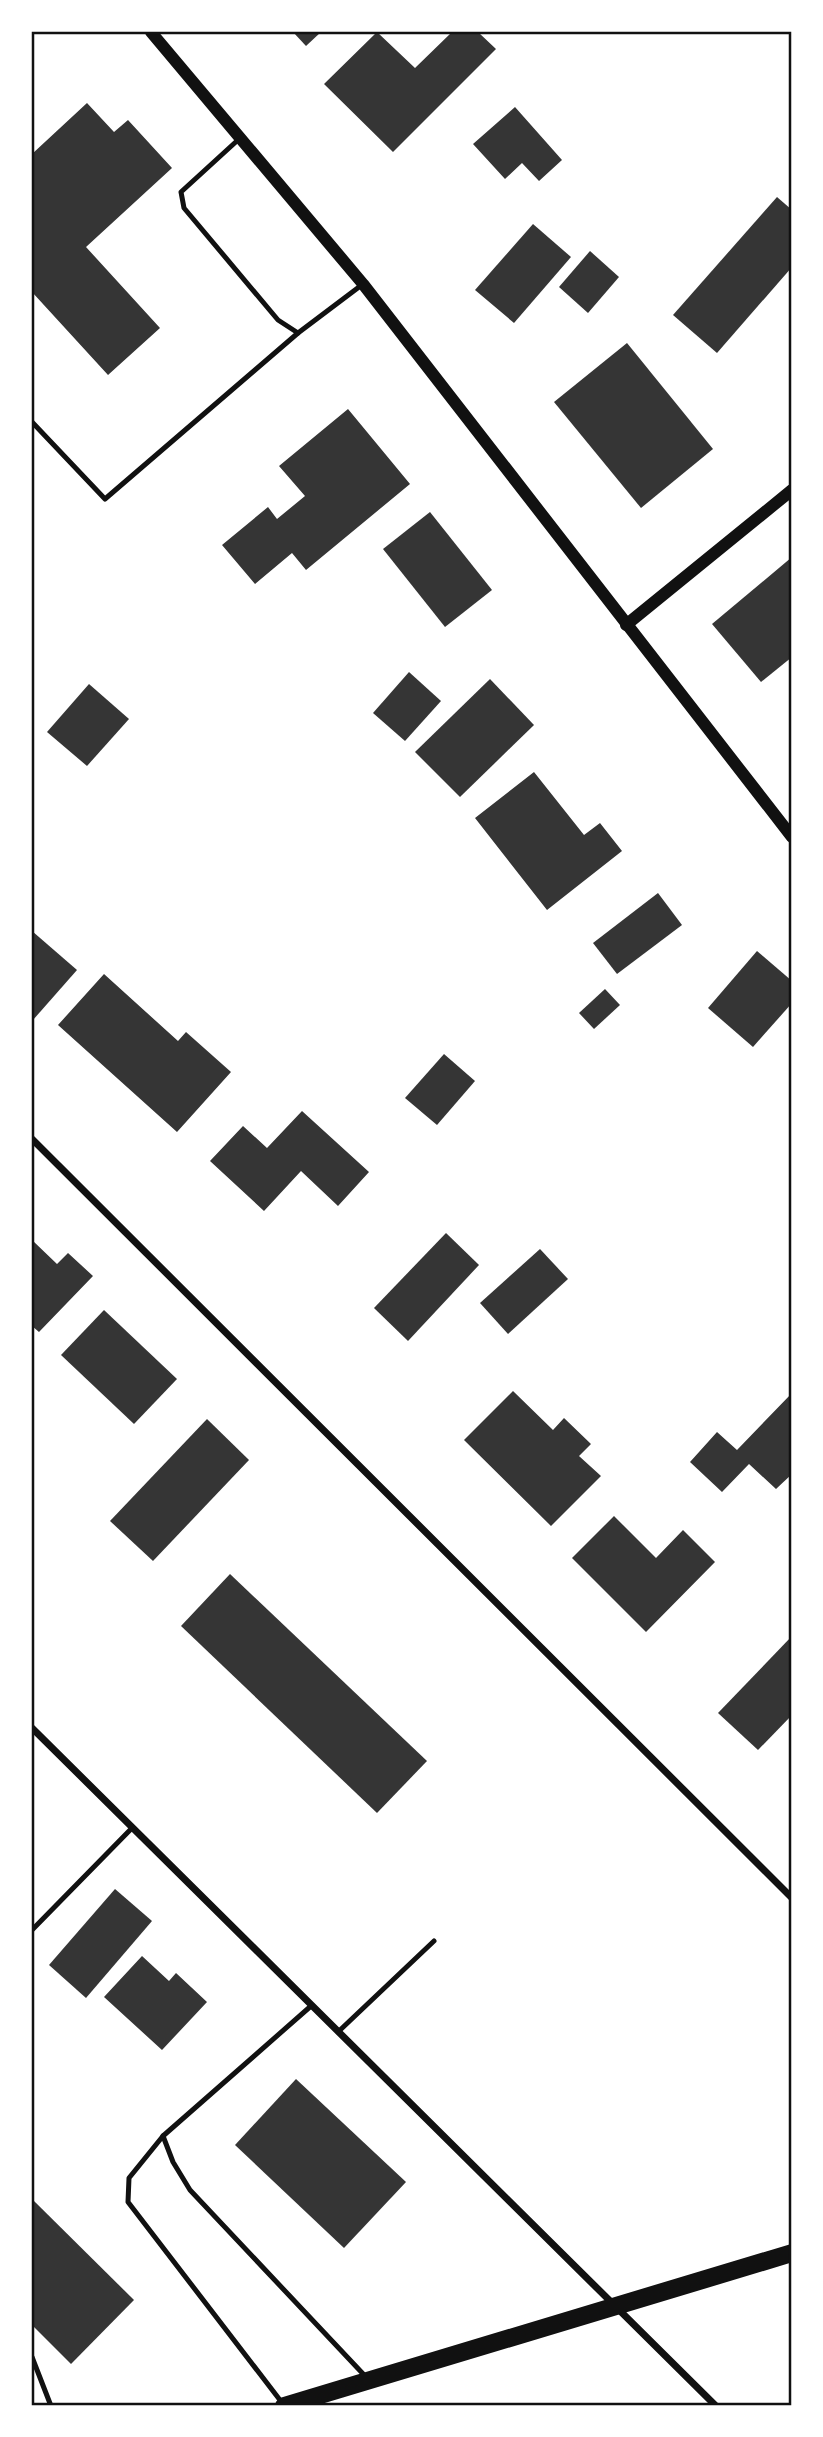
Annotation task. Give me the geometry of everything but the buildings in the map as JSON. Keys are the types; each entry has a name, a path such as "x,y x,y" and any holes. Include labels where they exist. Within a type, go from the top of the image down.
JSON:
{"main road":[{"path":"284,2405 792,2253"}],"street":[{"path":"151,32 363,284 626,625 789,830"},
{"path":"626,625 792,491"},
{"path":"32,1139 792,1898"},
{"path":"32,1728 716,2406"}],"lane":[{"path":"242,137 181,192 184,208 278,320 298,333"},
{"path":"32,422 106,499 298,333 363,284"},
{"path":"32,1930 132,1828"},
{"path":"338,2032 434,1941"},
{"path":"284,2405 128,2202 129,2178 163,2136 311,2006"},
{"path":"163,2136 173,2162 190,2190 369,2380"},
{"path":"32,2357 51,2406"}]}
